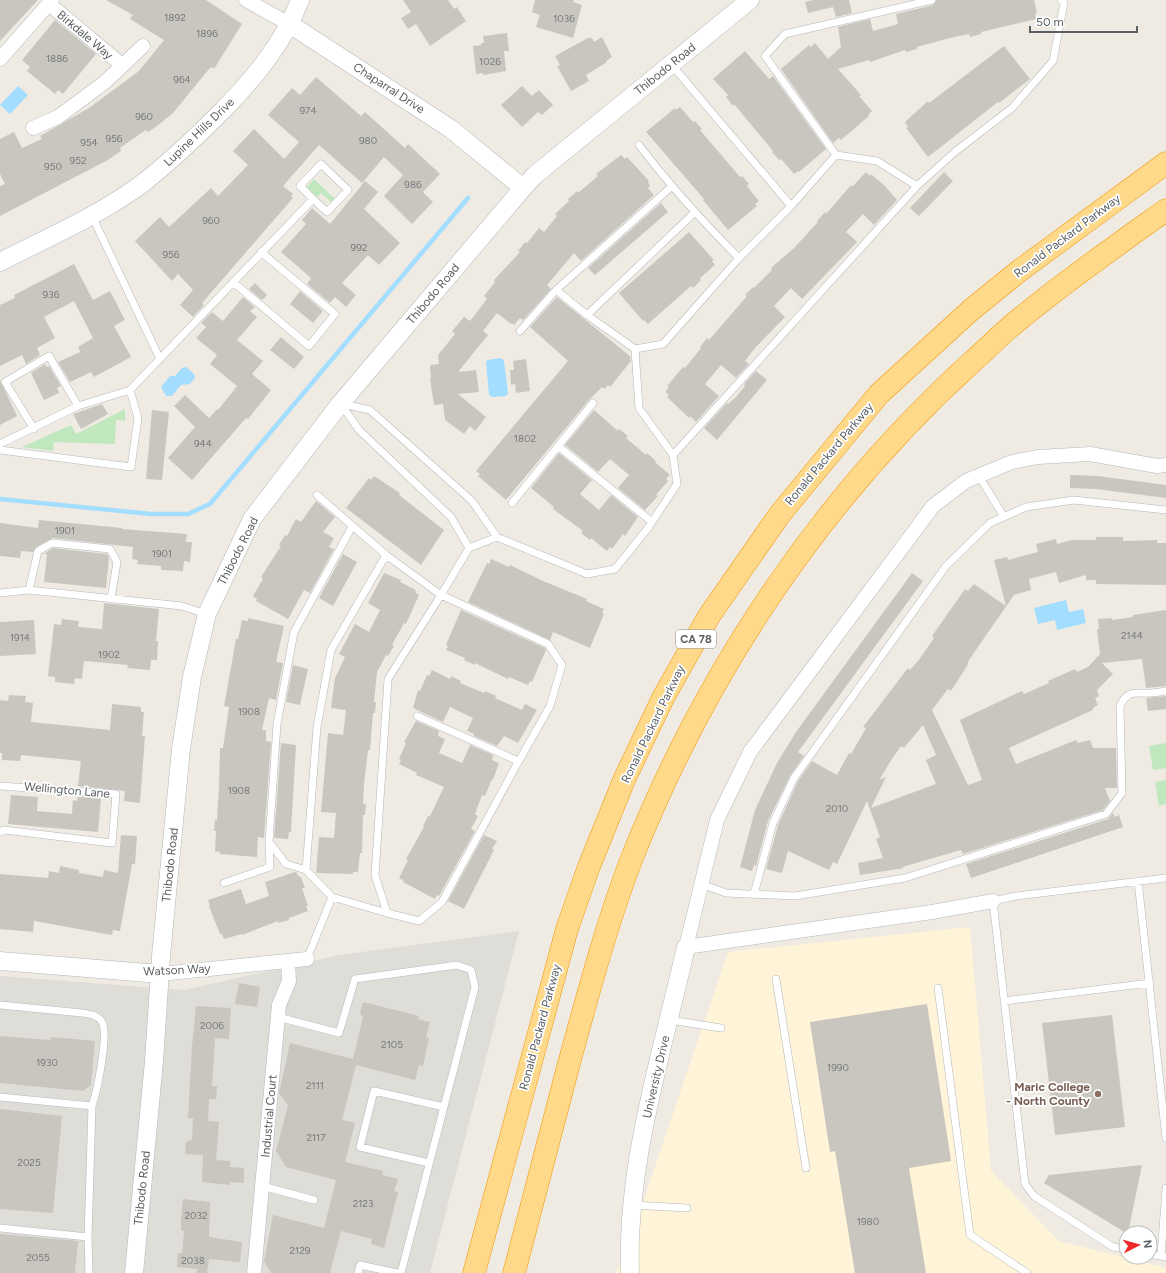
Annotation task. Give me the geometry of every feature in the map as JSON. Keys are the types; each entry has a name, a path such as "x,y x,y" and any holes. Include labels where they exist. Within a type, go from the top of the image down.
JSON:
{"highway":[{"name":"Ronald Packard Parkway","path":"474,1273 567,929 588,869 624,780 663,698 709,616 780,514 837,443 879,394 971,310 1019,271 1166,163"},
{"name":"CA 78","path":"514,1273 583,1011 608,926 630,864 659,794 689,730 722,671 771,595 817,531 863,472 930,400 1020,319 1166,210"}],"street":[{"name":"Chaparral Drive","path":"246,0 290,24 451,129 523,188"},
{"name":"Lupine Hills Drive","path":"0,262 92,216 138,186 177,156 250,82 290,24 300,0"},
{"name":"Thibodo Road","path":"134,1273 181,749 192,677 207,614 252,519 340,404 535,175 750,0"},
{"path":"0,59 50,2"},
{"name":"Birkdale Way","path":"50,2 122,65"},
{"path":"33,128 58,116 105,82 144,46"},
{"name":"University Drive","path":"630,1273 629,1243 639,1152 669,1020 717,820 750,752 933,506 966,481 1012,462 1038,457 1090,454 1157,466 1166,465"},
{"path":"686,947 932,912 993,901"},
{"name":"Watson Way","path":"0,961 160,974 307,959"},
{"name":"Industrial Court","path":"254,1273 279,1005 289,981 288,961"}],"lane":[{"path":"917,186 877,161 836,154 765,56 785,34 932,0"},
{"path":"673,455 917,186 956,151 1012,108 1053,60 1064,3 1061,0"},
{"path":"671,64 791,206"},
{"path":"639,145 671,187 694,213 739,258"},
{"path":"556,290 587,315 635,349 663,344 739,258 791,206 836,154"},
{"path":"322,164 348,190 327,212 313,199 300,186 322,164"},
{"path":"520,331 556,290 671,187"},
{"path":"0,444 34,429 78,406 130,390 313,199"},
{"path":"587,315 694,213"},
{"path":"92,216 160,359"},
{"path":"233,282 308,346 335,314 262,252"},
{"path":"340,404 370,410 472,501 497,537 587,574 615,569 652,522 677,484 673,455 639,408 635,349"},
{"path":"34,429 5,382 49,356 78,406"},
{"path":"0,450 131,468 138,418 130,390"},
{"path":"340,404 359,430 451,517 469,548"},
{"path":"512,503 593,404"},
{"path":"558,446 652,522"},
{"path":"979,476 1004,517"},
{"path":"269,842 286,864 306,870 332,896 419,921 442,902 518,761 550,706 562,664 548,644 440,594 386,555 317,495"},
{"path":"754,894 773,823 794,778 946,566 990,523 1026,507 1074,500 1166,510"},
{"path":"224,883 270,867 269,842 277,724 294,632 352,527"},
{"path":"387,913 375,875 388,679 469,548 497,537"},
{"path":"29,590 38,551 52,543 110,549 117,562 112,599"},
{"path":"306,870 317,727 331,650 386,555"},
{"path":"0,593 29,590 182,606 207,614"},
{"path":"701,884 726,893 795,896 904,878 1106,814 1122,793 1120,706 1124,698 1136,692 1149,693 1166,691"},
{"path":"417,716 518,761"},
{"name":"Wellington Lane","path":"0,786 116,794 112,843 4,830 0,832"},
{"path":"1118,1248 1113,1247 1034,1196 1025,1184 993,901 1016,896 1166,878"},
{"path":"1138,881 1166,1138"},
{"path":"307,959 332,896"},
{"path":"278,1017 339,1033 355,979 457,965 471,970 475,986 401,1273"},
{"path":"776,979 806,1168"},
{"path":"1004,1001 1150,983"},
{"path":"938,988 970,1235 1027,1273"},
{"path":"0,1006 82,1013 95,1016 102,1022 105,1033 96,1094 92,1106 88,1237 89,1273"},
{"path":"669,1020 721,1028"},
{"path":"429,1163 360,1147 374,1092 444,1107"},
{"path":"0,1097 92,1106"},
{"path":"262,1186 314,1200"},
{"path":"1163,1257 1166,1188"},
{"path":"633,1205 687,1208"},
{"path":"0,1228 88,1237"},
{"path":"358,1273 360,1265 397,1273"}],"shaded area":[{"path":"970,927 991,1171 1059,1241 1118,1256 1118,1265 1154,1265 1166,1268 1166,1273 616,1273 629,1243 728,952"},
{"path":"519,931 430,1273 0,1273 0,976 184,990 339,955"}],"green space":[{"path":"314,179 335,199 332,203 321,193 317,197 307,187"},
{"path":"125,409 125,421 116,420 115,444 54,442 53,451 22,447 71,425 76,434"},
{"path":"1166,743 1166,768 1153,770 1149,746"},
{"path":"1166,780 1166,804 1159,806 1155,782"}],"water":[{"path":"18,86 28,95 10,114 0,105"},
{"path":"501,358 504,361 508,393 506,396 493,397 489,395 486,362 488,360"},
{"path":"186,367 194,374 195,378 190,384 181,385 172,396 166,396 161,387 170,376 175,376 182,368"},
{"path":"1066,600 1069,612 1083,609 1086,623 1057,630 1055,620 1038,624 1034,608"}],"building":[{"path":"0,0 38,0 0,41"},
{"path":"106,0 206,0 242,24 214,69 212,67 209,69 173,113 157,126 148,132 146,130 140,134 120,148 121,151 108,160 0,216 0,186 5,184 0,174 0,139 14,132 22,148 42,139 40,136 89,108 139,71 164,40 130,19 133,15"},
{"path":"403,0 448,0 454,9 457,7 466,21 430,46 416,24 408,29 401,18 411,12"},
{"path":"535,0 574,0 573,2 582,5 573,38 536,27 540,15 532,12"},
{"path":"813,0 849,0 852,13 836,17 833,7 808,13 805,2"},
{"path":"937,0 1034,0 1037,13 1035,14 1036,19 981,32 981,34 970,37 969,34 950,38 917,47 917,49 906,52 905,50 870,62 869,60 838,69 861,95 859,96 872,111 868,115 869,116 841,140 839,138 833,143 781,69 809,45 811,47 815,43 828,59 841,47 838,27 870,19 873,31 898,24 896,14 933,5"},
{"path":"55,20 96,54 63,94 58,90 55,94 27,71 30,67 22,60"},
{"path":"507,33 509,51 504,51 506,71 483,75 483,73 476,74 473,46 484,43 483,36"},
{"path":"602,37 612,57 606,61 607,62 586,75 589,81 571,91 557,66 560,65 555,56 588,38 592,38 594,42"},
{"path":"1004,46 1030,79 928,157 906,128 908,127 905,122 928,101 929,103"},
{"path":"745,51 769,79 773,76 826,149 799,172 798,171 794,174 781,159 779,160 734,104 733,106 726,97 728,95 713,79"},
{"path":"316,77 361,116 365,112 405,148 408,144 440,174 423,192 433,202 412,224 384,196 403,175 384,157 362,183 319,145 283,186 293,194 291,196 293,198 202,303 204,305 193,317 180,305 193,290 178,274 172,281 135,241 160,217 169,227 211,188 218,196 248,165 233,151 254,129 284,159 299,142 268,115 292,88 300,95"},
{"path":"522,86 532,96 539,90 553,105 542,115 538,112 522,127 501,105"},
{"path":"680,107 693,122 695,121 702,129 700,130 740,177 742,176 749,184 747,186 759,201 755,204 757,206 728,230 703,200 704,199 646,132 675,108 676,110"},
{"path":"621,155 625,159 627,157 649,181 648,183 650,186 648,188 654,195 581,261 574,253 547,285 551,289 523,320 520,318 514,325 497,313 483,331 488,335 458,372 476,370 479,392 458,394 486,417 475,431 470,426 464,434 445,420 443,404 434,405 430,379 430,365 439,364 438,355 455,334 452,331 464,317 470,321 487,299 484,296 495,282 494,280 520,252 518,251 525,242 527,243 539,228 544,232 557,216 555,214 569,201 568,199 577,191 578,193 598,176 596,174"},
{"path":"866,172 870,176 871,174 885,186 897,200 874,225 863,214 846,232 857,242 802,299 791,288 774,306 785,317 755,348 745,361 749,364 736,378 721,365 705,384 719,396 696,422 690,416 689,418 667,397 669,395 665,392 669,387 667,386 683,367 685,368 707,338 709,340 747,296 745,295 772,270 771,268 794,248 818,222 817,221 825,212 826,214 851,185 852,187"},
{"path":"944,172 953,181 919,216 910,208"},
{"path":"365,181 378,192 364,209 400,243 379,265 368,255 342,283 356,295 346,307 335,297 330,303 307,284 311,278 281,252 306,224 302,220 312,208 330,224"},
{"path":"661,203 668,212 595,275 588,268"},
{"path":"689,232 714,260 712,261 715,265 700,278 701,280 693,288 691,286 648,324 644,320 643,321 619,293"},
{"path":"74,264 93,300 110,291 125,320 114,326 131,357 94,377 91,372 70,382 58,362 80,352 78,347 93,338 74,301 44,317 55,338 37,348 40,355 26,364 22,355 0,366 0,305 15,298 14,295"},
{"path":"255,283 267,295 262,300 249,289"},
{"path":"300,291 323,311 313,323 290,304"},
{"path":"243,297 255,307 250,311 257,317 237,340 263,361 252,374 271,390 248,419 246,418 192,480 168,458 195,427 174,406 185,395 209,418 217,409 218,410 237,386 210,364 217,355 196,338 206,327 201,323 212,312 223,321"},
{"path":"557,297 630,356 631,361 610,387 608,385 605,389 602,387 589,400 506,500 478,476 480,474 476,471 568,361 530,327"},
{"path":"281,337 304,357 294,369 270,350"},
{"path":"526,359 530,391 516,393 515,384 511,385 510,370 514,370 513,361"},
{"path":"45,364 46,367 49,366 61,386 57,388 59,393 44,400 31,373"},
{"path":"756,371 767,380 717,440 704,428 727,403 728,404 736,397 745,386 744,384"},
{"path":"0,380 17,416 0,425"},
{"path":"102,404 108,414 81,429 73,414"},
{"path":"152,410 169,412 162,480 146,479"},
{"path":"594,410 618,431 619,429 628,436 626,438 646,455 647,453 670,475 666,479 668,481 656,495 658,496 645,510 618,488 629,475 610,459 598,472 565,445"},
{"path":"559,453 592,480 580,494 599,510 611,495 638,517 625,536 623,534 612,549 610,547 607,551 591,538 590,540 581,533 583,531 553,509 554,507 531,488"},
{"path":"1070,475 1097,476 1166,485 1166,498 1096,489 1070,488"},
{"path":"374,476 400,493 399,495 444,530 421,565 346,508 369,478 371,480"},
{"path":"316,501 335,517 323,532 334,538 329,547 334,549 310,593 304,590 288,619 256,601 257,599 253,596 263,579 261,577 281,546 279,545 285,535 287,536 296,519 301,522"},
{"path":"39,520 187,534 186,542 192,542 190,562 184,561 183,571 161,570 161,566 137,564 138,560 132,559 133,547 53,538 36,547 33,552 21,551 20,558 0,556 0,523 38,528"},
{"path":"1096,537 1123,537 1123,541 1157,540 1157,543 1166,543 1166,585 1096,584 1096,580 1086,580 1086,575 1059,583 1056,572 1029,579 1031,590 1014,595 969,660 967,666 951,691 948,689 932,710 968,785 982,780 960,720 1022,691 1024,694 1049,683 1048,681 1075,669 1077,672 1088,667 1100,654 1097,629 1099,629 1098,619 1112,618 1112,620 1166,610 1166,686 1146,688 1142,659 1102,663 1113,674 1097,690 1099,696 1095,698 1098,705 1093,708 1093,710 1009,748 1016,764 1076,740 1078,743 1090,740 1093,748 1116,748 1117,788 1105,788 1110,801 1103,810 963,854 961,850 902,867 904,868 860,875 858,863 883,858 876,839 880,837 867,801 837,864 833,862 829,870 788,851 782,873 766,869 778,825 798,781 812,761 837,775 849,753 851,754 866,728 863,727 908,668 910,670 918,661 934,638 932,636 965,589 968,591 974,584 1006,606 994,560 1007,557 1008,560 1038,552 1036,544 1056,539 1057,544 1072,540 1096,540","holes":["923,725 936,755 926,760 936,784 871,808 886,777 879,780 892,759 901,746 904,748"]},
{"path":"53,548 107,554 109,557 106,588 44,582 47,554 44,554"},
{"path":"343,554 357,562 333,606 319,598"},
{"path":"491,559 509,567 510,565 543,581 587,599 586,601 604,609 602,613 604,614 590,648 553,632 550,640 468,602 487,563 489,564"},
{"path":"384,573 401,580 400,582 416,590 415,592 419,595 406,624 404,623 392,645 394,646 388,656 386,655 377,672 374,702 376,702 375,713 373,713 370,750 368,750 364,784 363,804 366,804 365,815 363,815 362,853 360,853 358,872 353,872 353,874 316,873 319,837 334,838 336,813 321,812 328,733 343,735 346,710 331,708 335,678 345,657 339,654 355,624 369,632 380,610 368,603"},
{"path":"912,573 923,581 798,752 804,756 790,776 768,821 756,866 754,865 752,871 740,867 755,810 777,763 796,732"},
{"path":"104,603 159,609 156,641 158,641 157,660 151,660 150,670 127,668 128,665 84,661 82,679 75,678 74,684 55,682 55,677 48,676 54,624 61,625 62,619 79,621 78,627 102,629"},
{"path":"461,610 545,648 546,650 532,682 530,681 528,685 509,677 508,679 475,663 475,665 464,660 465,658 446,650 448,646 446,645"},
{"path":"248,618 284,626 276,662 283,663 276,700 269,698 262,730 266,730 266,741 271,742 264,838 258,837 257,857 220,854 220,852 215,851 216,831 214,831 215,820 217,820 220,748 223,748 229,707 224,706 236,639 238,639 242,620 248,621"},
{"path":"34,620 36,654 0,656 0,622"},
{"path":"293,665 308,669 300,705 286,702"},
{"path":"432,670 450,679 451,676 461,681 460,683 484,693 485,691 496,696 495,698 522,710 525,704 537,710 518,743 504,736 497,746 474,736 474,734 467,731 473,718 450,707 443,722 413,708 418,690 420,691 427,675 429,676"},
{"path":"9,695 26,696 25,702 33,703 31,722 110,730 112,704 141,707 141,712 144,712 142,736 145,736 140,803 124,801 125,791 78,786 81,761 21,755 20,761 2,760 2,753 0,753 0,700 8,701"},
{"path":"1166,696 1166,709 1148,711 1146,698"},
{"path":"416,721 439,731 438,736 445,739 439,753 462,763 470,745 493,755 492,760 499,763 493,780 492,779 485,796 482,795 475,814 478,816 471,829 475,831 439,896 437,895 435,899 403,882 403,880 399,878 408,860 406,859 444,787 416,775 417,773 399,764 401,760 399,759 406,743 404,742"},
{"path":"281,743 296,745 291,832 289,832 288,839 274,838"},
{"path":"11,795 38,797 37,811 72,814 73,800 77,801 78,796 101,798 98,832 8,824"},
{"path":"1113,813 1115,817 1119,815 1123,827 971,878 966,864 1108,819"},
{"path":"121,835 137,836 135,864 132,864 120,931 113,930 112,935 34,921 33,932 0,929 0,874 48,878 49,871 59,873 60,866 79,870 79,873 103,877 104,870 118,873"},
{"path":"484,835 497,841 492,849 494,850 464,909 448,901"},
{"path":"295,872 299,877 301,877 305,888 302,888 308,906 306,906 308,911 289,918 289,920 278,923 278,921 242,935 224,939 222,934 220,934 208,900 241,889 246,904 269,896 265,882"},
{"path":"239,983 260,987 257,1007 235,1004"},
{"path":"363,1002 419,1016 418,1019 430,1022 426,1037 429,1038 423,1066 419,1065 415,1080 356,1065 342,1120 355,1123 345,1162 383,1171 382,1175 398,1179 394,1191 398,1192 384,1248 371,1244 372,1239 341,1231 330,1273 271,1273 264,1261 273,1215 324,1228 336,1180 286,1167 276,1151 288,1105 279,1093 290,1043 353,1059 363,1017 360,1014"},
{"path":"927,1004 951,1161 909,1168 926,1273 855,1273 835,1151 830,1152 810,1022"},
{"path":"196,1006 231,1008 229,1039 215,1038 212,1086 217,1086 216,1099 209,1099 208,1121 219,1122 216,1160 230,1161 230,1167 244,1168 244,1183 230,1182 230,1185 202,1182 203,1155 185,1154 186,1142 192,1140 193,1118 188,1118"},
{"path":"1112,1015 1125,1127 1055,1135 1042,1023"},
{"path":"0,1036 50,1040 51,1037 95,1041 91,1085 83,1091 0,1083"},
{"path":"0,1109 62,1116 53,1213 0,1209"},
{"path":"1142,1165 1130,1225 1118,1225 1118,1228 1044,1183 1049,1175"},
{"path":"183,1199 210,1202 209,1237 242,1242 240,1262 209,1259 207,1273 197,1273 197,1269 177,1267 178,1253 182,1253 184,1231 181,1230"},
{"path":"0,1234 78,1241 75,1273 0,1273"}],"waterway":[{"path":"0,499 151,514 188,514 210,504 468,198"}],"place":[{"name":"Maric College - North County","path":"1098,1094"}]}
